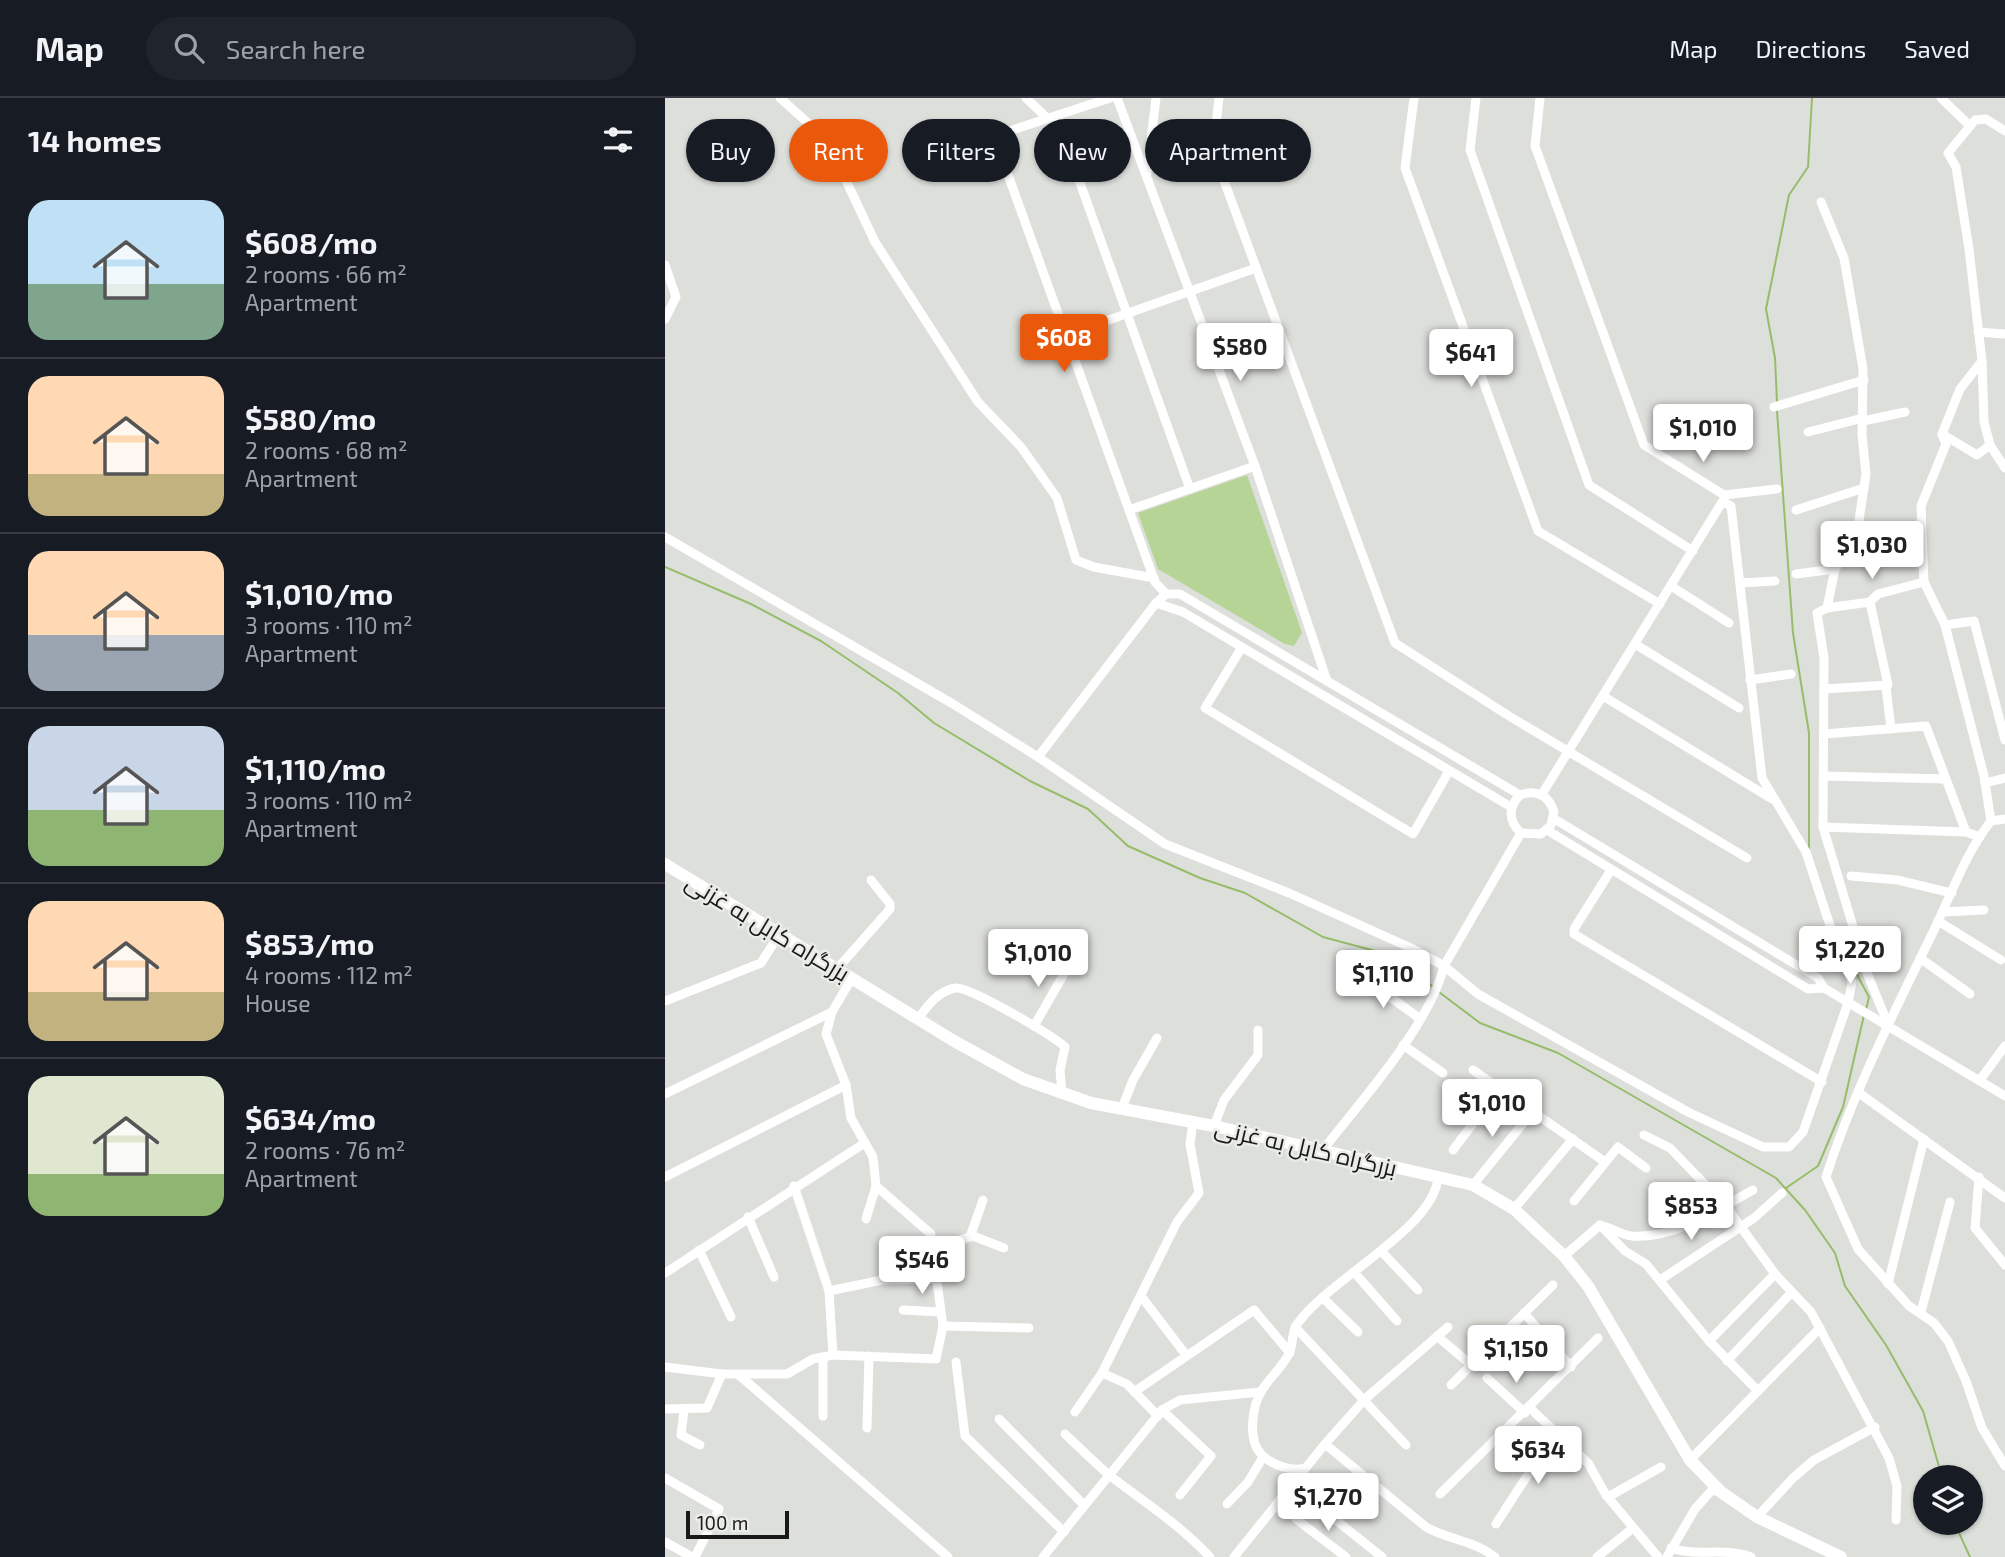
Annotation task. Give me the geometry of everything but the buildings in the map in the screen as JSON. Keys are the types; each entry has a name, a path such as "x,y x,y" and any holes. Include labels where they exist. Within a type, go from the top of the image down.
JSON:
{"highway":[{"name":"بزرگراه کابل به غزنی","path":"667,868 1023,1079 1062,1093 1122,1108 1214,1126 1473,1185 1514,1209 1564,1256 1588,1286 1690,1460 1721,1492 1757,1517 1841,1557"}],"street":[{"path":"780,98 827,140 876,242 978,402 1021,447 1057,498 1076,560 1094,567 1154,578"},
{"path":"1026,98 1051,117 1127,314 1190,489"},
{"path":"1110,98 994,136 1154,578 1166,594"},
{"path":"1117,98 1145,172"},
{"path":"1154,119 1156,98"},
{"path":"1219,98 1213,151 1395,643 1747,858"},
{"path":"1414,98 1405,168 1538,531 1660,604"},
{"path":"1476,98 1470,150 1589,485 1693,551"},
{"path":"665,537 1038,757 1165,844 1289,892 1444,966 1478,994 1688,1112 1763,1147 1789,1147 1798,1141 1822,1082 1848,1003 1852,982 1836,944 1806,852 1762,778 1731,506 1724,498 1644,444 1535,146 1541,98"},
{"path":"1941,98 1970,126"},
{"path":"2005,131 1986,119 1975,120 1948,153 1956,167 1979,331 1984,422 1990,445 2005,468"},
{"path":"1149,182 1255,466 1328,681"},
{"path":"1821,202 1844,258 1864,380 1864,488 1856,540 1835,569 1827,608"},
{"path":"665,265 675,297 665,319"},
{"path":"1066,335 1256,268"},
{"path":"1979,331 2005,334"},
{"path":"1982,361 1960,389 1942,434 1946,444 1921,506 1924,582 1945,625 1985,783 1991,821 1980,837 1888,1024 1826,1177 1852,1241 1909,1306 1934,1323 1948,1341 1982,1428 2005,1466"},
{"path":"1774,407 1864,380"},
{"path":"1808,432 1905,412"},
{"path":"1942,434 1977,455 1990,445"},
{"path":"1129,510 1255,466"},
{"path":"1796,510 1864,488"},
{"path":"1724,498 1777,489"},
{"path":"1542,794 1724,498"},
{"path":"1795,574 1835,569"},
{"path":"1740,583 1775,580"},
{"path":"1888,1024 1867,973 1823,827 1824,689 1822,640 1818,631 1817,613 1827,608 1870,603 1878,594 1924,582"},
{"path":"1671,586 1729,622"},
{"path":"1038,757 1156,603 1166,594 1180,594 1520,795"},
{"path":"1156,603 1184,612 1511,807"},
{"path":"1870,603 1888,683 1886,687 1891,729"},
{"path":"1945,625 1974,621 2005,740"},
{"path":"1635,644 1739,708"},
{"path":"1242,647 1205,708 1413,834 1449,771"},
{"path":"1750,680 1791,674"},
{"path":"1824,689 1886,687"},
{"path":"1603,696 1774,800"},
{"path":"1824,734 1926,726 1966,832"},
{"path":"1823,776 1945,779"},
{"path":"1985,783 2005,778"},
{"path":"1535,792 1542,794 1552,805 1553,818 1547,830 1534,836 1521,833 1511,821 1511,807 1520,795 1535,792"},
{"path":"1553,818 1818,978 1824,988 1848,1003 1888,1024 2005,1096"},
{"path":"1991,821 2005,819"},
{"path":"1823,827 1966,832 1980,837"},
{"path":"1547,830 1808,989 1824,988"},
{"path":"1322,1151 1403,1045 1440,981 1444,966 1521,833"},
{"path":"1611,870 1574,929 1574,934 1822,1082"},
{"path":"1851,876 1898,880 1952,893"},
{"path":"837,969 890,909 890,904 871,880"},
{"path":"1940,917 1984,910"},
{"path":"1940,917 2001,960"},
{"path":"665,1001 761,963 780,933"},
{"path":"1920,958 1970,993"},
{"path":"1034,1026 1068,967"},
{"path":"852,978 832,1012 827,1034 846,1085 851,1118 863,1144 873,1157 876,1186 866,1219"},
{"path":"1364,978 1421,1015"},
{"path":"918,1019 930,1001 943,992 961,988 1034,1026 1065,1047 1060,1070 1062,1093"},
{"path":"665,1094 832,1012"},
{"path":"1214,1126 1224,1100 1258,1055 1258,1030"},
{"path":"1122,1108 1133,1080 1157,1038"},
{"path":"1403,1045 1443,1073"},
{"path":"1980,1080 2005,1046"},
{"path":"1472,1070 1534,1110 1605,1162"},
{"path":"665,1177 846,1085"},
{"path":"1453,1150 1500,1088"},
{"path":"1859,1093 2005,1198"},
{"path":"1473,1185 1534,1110"},
{"path":"1075,1412 1102,1373 1177,1222 1199,1193 1190,1144 1193,1122"},
{"path":"1644,1135 1669,1149 1725,1205 1739,1228 1820,1328 1875,1427 1889,1458 1897,1486 1896,1520"},
{"path":"1514,1209 1573,1139"},
{"path":"1888,1284 1924,1139"},
{"path":"665,1273 794,1186 863,1144"},
{"path":"1574,1201 1618,1147 1646,1168"},
{"path":"1979,1177 1975,1228 2005,1265"},
{"path":"1305,1468 1295,1471 1263,1457 1256,1447 1252,1432 1260,1392 1290,1353 1295,1327 1323,1297 1381,1251 1415,1218 1436,1191 1439,1178"},
{"path":"794,1186 829,1291 828,1356 823,1416"},
{"path":"665,1367 739,1375 787,1374 828,1356 936,1359 943,1326 932,1240 876,1186"},
{"path":"1600,1225 1630,1236 1662,1235 1753,1190"},
{"path":"1660,1280 1739,1228 1782,1193"},
{"path":"970,1237 983,1200"},
{"path":"1921,1312 1950,1202"},
{"path":"748,1217 774,1277"},
{"path":"1564,1256 1600,1225"},
{"path":"1600,1225 1660,1280 1709,1341 1758,1391"},
{"path":"932,1240 970,1237 1005,1248"},
{"path":"699,1250 731,1317"},
{"path":"1381,1251 1418,1290"},
{"path":"1354,1272 1397,1321"},
{"path":"1709,1341 1775,1274"},
{"path":"829,1291 881,1280 939,1279"},
{"path":"1451,1385 1553,1285"},
{"path":"1727,1361 1792,1292"},
{"path":"1142,1296 1186,1354"},
{"path":"1323,1297 1358,1332"},
{"path":"903,1310 940,1312"},
{"path":"1134,1392 1254,1310 1290,1353"},
{"path":"1524,1313 1571,1367"},
{"path":"943,1326 1029,1328"},
{"path":"1295,1327 1406,1446"},
{"path":"1234,1557 1296,1488 1305,1468 1365,1399 1448,1327"},
{"path":"1690,1460 1820,1328"},
{"path":"1437,1336 1470,1364"},
{"path":"1440,1494 1598,1338"},
{"path":"867,1428 869,1356"},
{"path":"955,1362 965,1436 1064,1532"},
{"path":"1102,1373 1127,1384 1211,1456 1180,1495"},
{"path":"665,1409 707,1408 722,1374"},
{"path":"739,1375 948,1557"},
{"path":"1487,1378 1556,1431 1588,1463 1608,1497 1658,1557"},
{"path":"1044,1557 1160,1413 1180,1400 1260,1392"},
{"path":"684,1410 681,1435 700,1444"},
{"path":"999,1419 1084,1505"},
{"path":"1757,1517 1793,1478 1814,1460 1875,1427"},
{"path":"1496,1524 1556,1431"},
{"path":"1065,1434 1110,1475 1143,1497 1210,1557"},
{"path":"1325,1444 1426,1527 1439,1534 1476,1544 1490,1556"},
{"path":"1227,1504 1245,1485 1263,1457"},
{"path":"1608,1497 1661,1467"},
{"path":"665,1478 719,1509 693,1557 665,1542"},
{"path":"1296,1488 1296,1519 1346,1557"},
{"path":"1296,1488 1382,1557"},
{"path":"1669,1553 1695,1509 1712,1490 1721,1492"},
{"path":"1597,1557 1633,1528"},
{"path":"1669,1553 1729,1550 1751,1557"}],"green space":[{"path":"1247,475 1302,633 1294,646 1285,644 1158,569 1138,513"}],"waterway":[{"path":"1777,402 1775,358 1766,309 1789,195 1808,167 1812,98"},
{"path":"1777,411 1793,633 1809,733 1809,848"},
{"path":"665,567 751,604 821,641 898,693 934,723 1030,781 1088,809 1128,846 1200,878 1245,893 1323,937 1394,956 1432,986"},
{"path":"1840,943 1869,997 1866,1010"},
{"path":"1439,992 1480,1023 1558,1053 1776,1178 1805,1210 1835,1253 1845,1286 1886,1345 1923,1411 1939,1465"},
{"path":"1786,1188 1818,1166 1843,1107 1864,1015"},
{"path":"1960,1535 1970,1557"}]}
